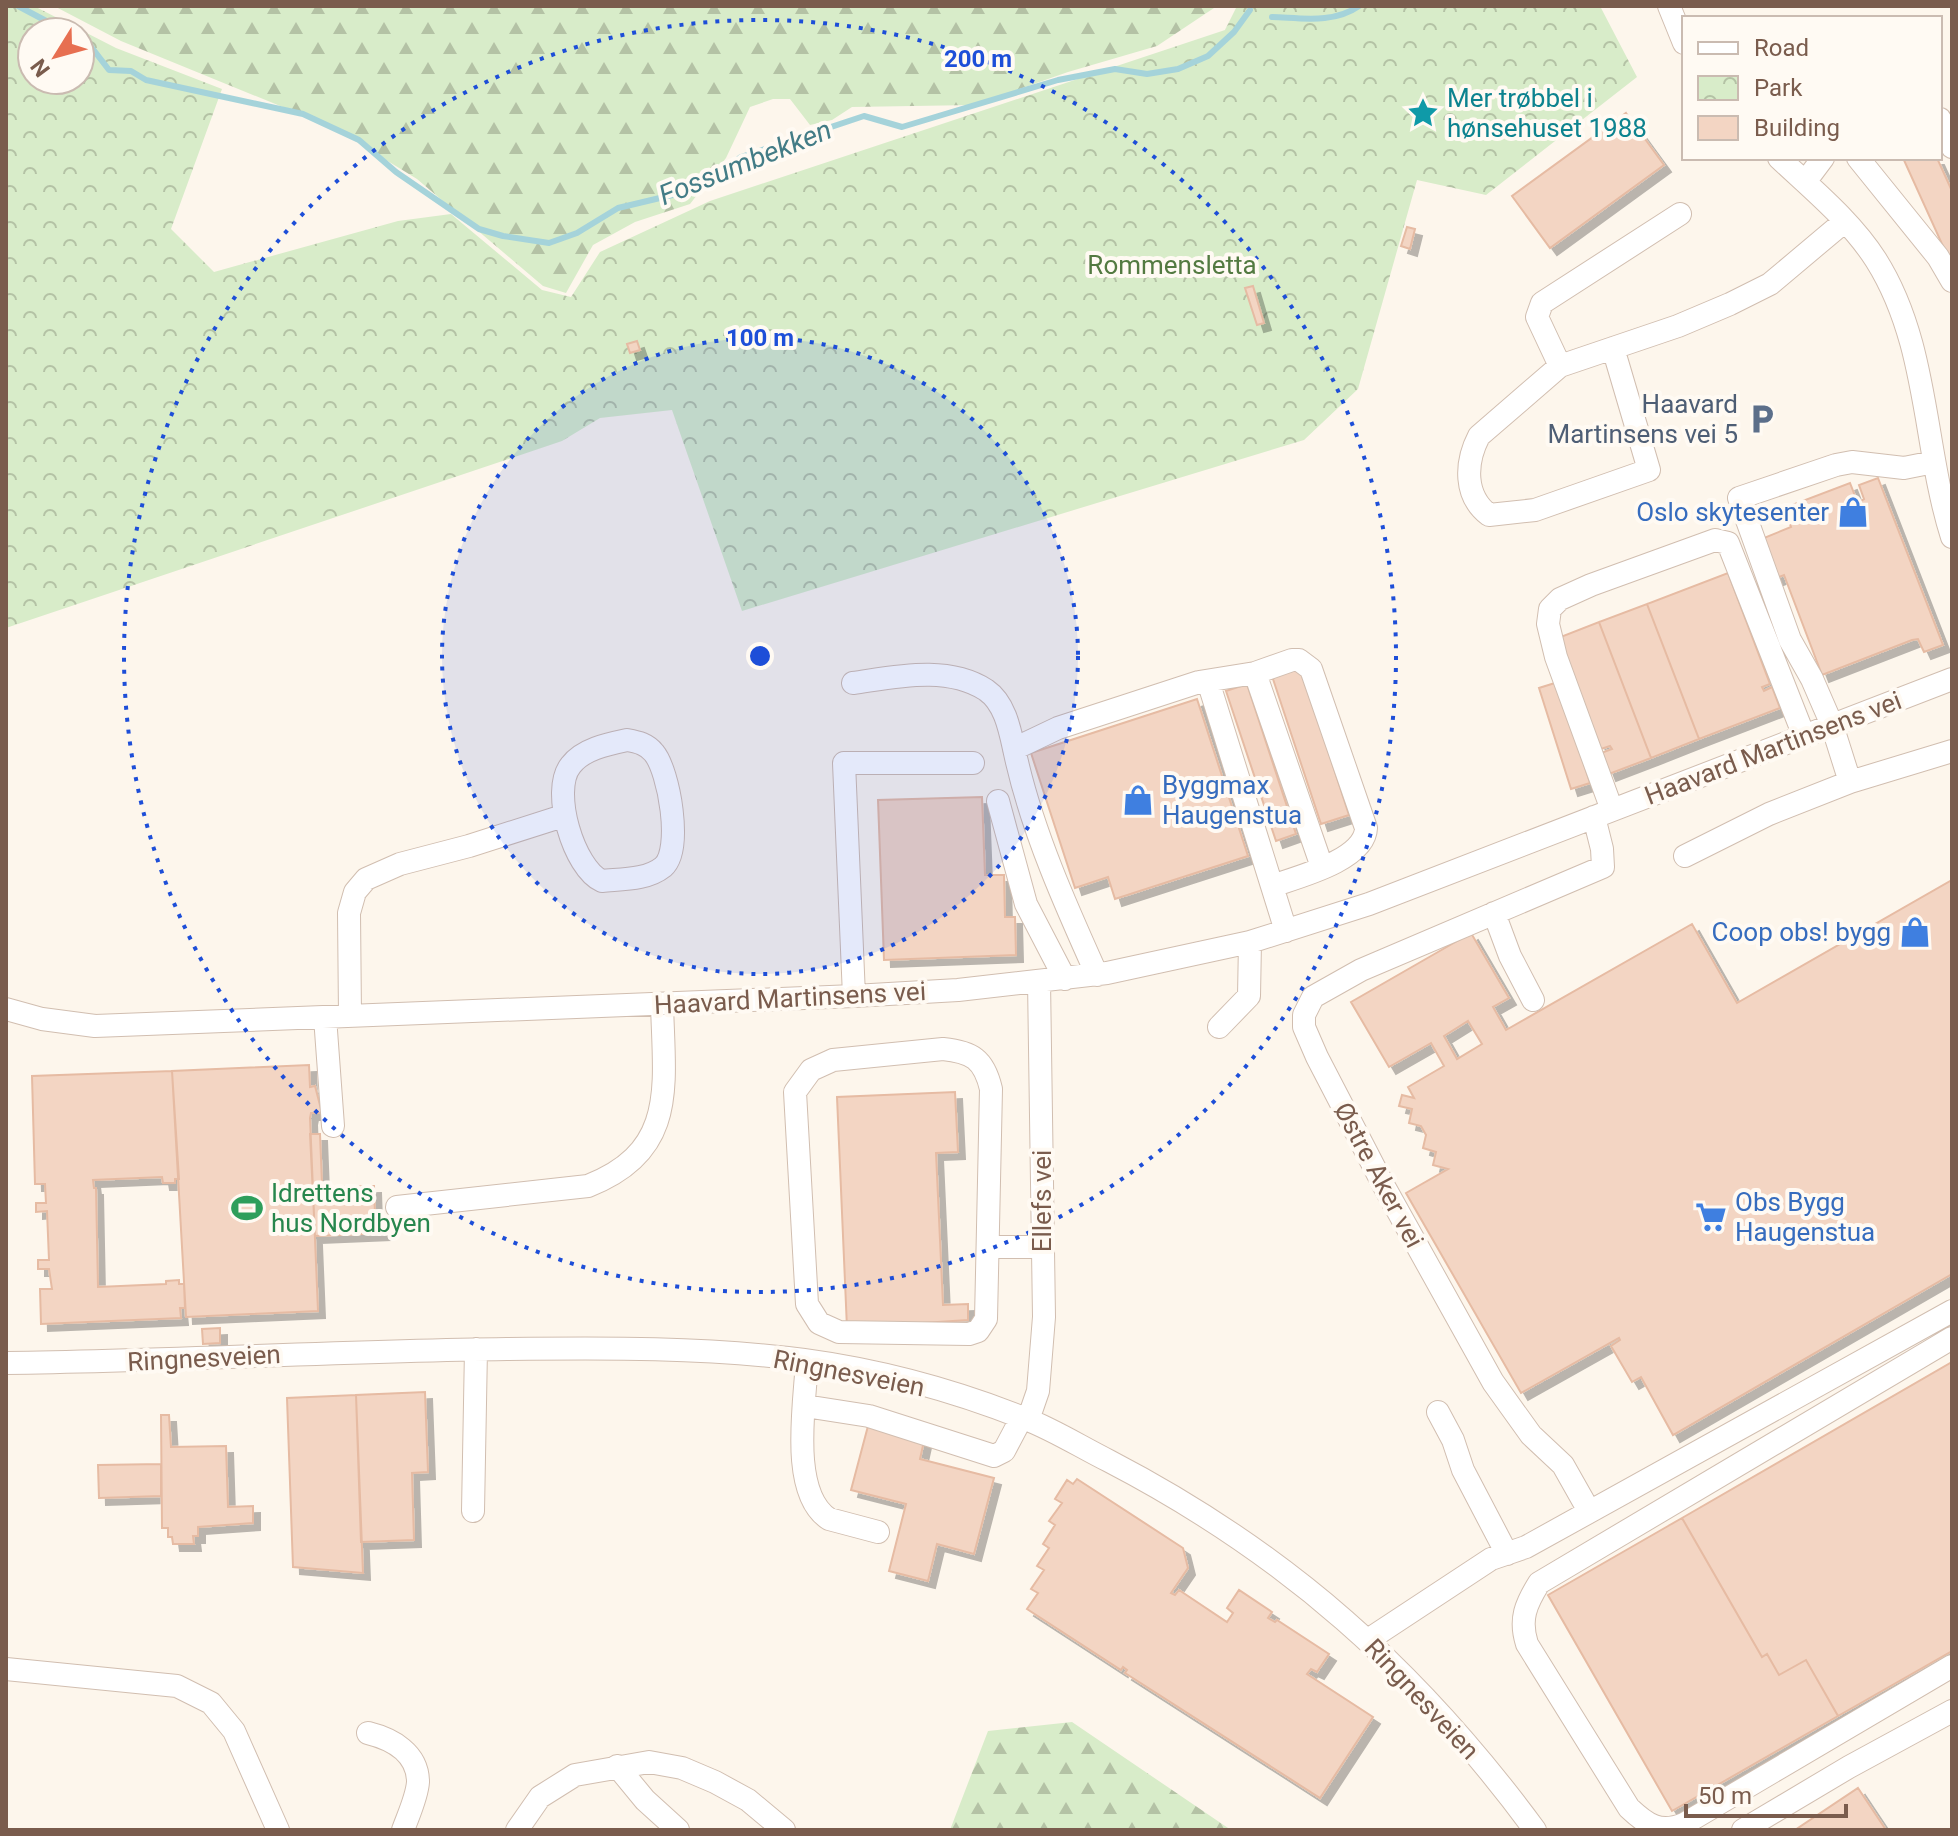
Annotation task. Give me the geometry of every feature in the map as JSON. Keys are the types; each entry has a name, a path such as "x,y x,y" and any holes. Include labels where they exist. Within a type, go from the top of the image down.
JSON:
{"street":[{"path":"1669,6 1682,38"},
{"path":"1942,124 1952,147"},
{"path":"1781,160 1845,221 1875,258 1902,310 1912,340 1934,462 1952,537"},
{"path":"1805,182 1822,160"},
{"path":"1860,160 1938,257 1952,281"},
{"path":"1560,366 1537,317 1542,303 1680,214"},
{"path":"1613,348 1649,470 1535,510 1489,515 1477,506 1471,492 1469,472 1471,451 1479,436 1560,366 1613,348 1678,326 1770,284 1845,221"},
{"path":"1850,782 1832,725 1812,679 1790,640 1739,498 1852,462 1904,468 1934,462"},
{"path":"1603,814 1548,624 1550,609 1560,599 1591,585 1715,540 1728,543 1804,736"},
{"path":"1014,749 1058,728 1208,681 1255,673 1299,660 1311,669 1366,828 1361,845 1338,861 1272,886"},
{"path":"1255,673 1322,867"},
{"path":"853,683 926,675 947,676 984,689 999,704 1025,797 1097,975"},
{"name":"Haavard Martinsens vei","path":"6,1009 42,1019 95,1026 854,996 958,990 1097,975 1250,942 1369,904 1952,679"},
{"path":"1208,681 1286,931"},
{"path":"627,740 639,742 652,750 661,763 674,824 670,858 654,872 602,881 588,870 563,816 566,773 572,762 603,745 627,740"},
{"path":"1685,856 1769,814 1850,782 1952,751"},
{"path":"854,996 844,763 973,763"},
{"path":"998,801 1026,904 1065,979"},
{"name":"Østre Aker vei","path":"1589,1511 1563,1465 1531,1435 1493,1382 1385,1188 1304,1027 1305,1008 1313,997 1361,970 1603,867 1603,814"},
{"path":"350,1016 349,913 355,892 366,879 400,864 563,816"},
{"path":"1494,913 1510,956 1533,1000"},
{"path":"1219,1027 1249,996 1250,942"},
{"name":"Ellefs vei","path":"805,1406 869,1416 994,1456 1004,1451 1025,1418 1038,1391 1042,1362 1039,981"},
{"path":"397,1207 588,1186 608,1178 627,1165 643,1150 655,1130 661,1107 664,1081 662,1004"},
{"path":"325,1017 333,1126"},
{"path":"943,1049 973,1055 988,1077 991,1089 988,1247 986,1319 978,1331 955,1335 850,1333 839,1332 819,1323 807,1304 793,1105 795,1092 811,1070 833,1060 943,1049"},
{"path":"988,1247 1043,1247"},
{"path":"1368,1640 1491,1559 1526,1547 1952,1311"},
{"path":"1952,1338 1539,1583 1526,1604 1523,1620 1527,1644 1629,1808 1649,1827 1660,1829 1673,1829 1684,1824 1952,1666"},
{"name":"Ringnesveien","path":"6,1363 139,1362 274,1354 476,1349 624,1348 721,1352 807,1361 949,1393 1025,1418 1163,1490 1221,1524 1322,1599 1421,1692 1468,1744 1535,1830"},
{"path":"473,1511 476,1349"},
{"path":"807,1361 804,1467 811,1499 829,1519 878,1532"},
{"path":"1438,1412 1453,1440 1463,1470 1507,1554"},
{"path":"6,1669 177,1686 211,1703 234,1731 278,1830"},
{"path":"1743,1830 1872,1754 1949,1721"},
{"path":"368,1733 388,1738 413,1761 418,1781 403,1830"},
{"path":"517,1830 548,1790 575,1775 649,1762 682,1768 748,1800 784,1830"},
{"path":"617,1766 645,1800 678,1830"}],"green space":[{"name":"Rommensletta","path":"6,6 34,6 54,16 16,16 16,96 96,96 96,38 222,89 171,229 214,272 398,221 451,214 542,290 571,297 600,252 710,201 1225,30 1237,6 1600,6 1637,77 1486,195 1417,180 1358,389 1304,440 742,611 672,410 600,418 562,441 6,628"},
{"path":"54,6 1217,6 1157,46 1068,72 974,105 852,107 832,120 810,125 790,99 773,99 750,107 726,158 690,204 635,222 593,245 566,293 543,286 417,179 334,128 121,41 96,28 96,16 73,16"},
{"path":"1072,1722 1231,1830 950,1830 988,1731"}],"building":[{"path":"1626,113 1664,165 1550,248 1512,196"},
{"path":"1904,160 1938,160 1952,191 1952,266"},
{"path":"1407,227 1415,229 1410,249 1401,246"},
{"path":"1253,286 1264,323 1257,325 1245,288"},
{"path":"637,341 640,350 630,353 627,344"},
{"path":"1878,478 1943,645 1924,652 1918,639 1912,640 1822,675 1784,575 1774,579 1759,540 1791,527 1784,508 1850,483 1857,501 1861,501 1864,499 1859,485"},
{"path":"1728,573 1770,684 1762,687 1764,691 1772,687 1780,708 1699,739 1647,604"},
{"path":"1647,604 1699,739 1651,758 1599,622"},
{"path":"1599,622 1651,758 1609,774 1601,753 1612,749 1610,746 1601,749 1558,638"},
{"path":"1301,667 1349,815 1321,824 1272,676"},
{"path":"1558,682 1590,783 1571,789 1539,688"},
{"path":"1247,684 1296,834 1276,841 1226,691"},
{"path":"1197,699 1248,856 1115,899 1108,877 1075,888 1031,753"},
{"path":"982,797 985,875 1004,875 1005,917 1015,917 1016,955 884,960 878,800"},
{"path":"1952,880 1952,1274 1673,1435 1641,1377 1632,1382 1611,1346 1619,1338 1521,1393 1406,1193 1448,1169 1433,1165 1436,1152 1423,1148 1426,1135 1421,1126 1409,1123 1412,1109 1399,1106 1402,1095 1414,1098 1408,1087 1444,1066 1431,1043 1389,1067 1351,1002 1471,933 1509,998 1493,1007 1506,1030 1692,924 1737,1003","holes":["1468,1021 1482,1044 1457,1059 1444,1036"]},
{"name":"Idrettens hus Nordbyen","path":"309,1065 310,1087 315,1086 322,1113 311,1113 310,1118 318,1311 186,1317 172,1071"},
{"path":"172,1071 179,1179 175,1179 175,1183 163,1183 162,1177 93,1180 96,1188 98,1287 166,1284 166,1281 179,1280 179,1284 184,1284 185,1308 180,1308 181,1318 41,1324 40,1289 52,1289 49,1269 38,1269 38,1260 49,1260 47,1211 36,1212 36,1203 46,1203 45,1184 35,1184 32,1076"},
{"path":"955,1092 958,1152 936,1153 943,1305 968,1304 968,1320 847,1328 837,1097"},
{"path":"310,1134 320,1134 322,1184 325,1187 374,1186 375,1214 383,1214 384,1233 315,1236"},
{"path":"220,1328 220,1343 203,1344 202,1329"},
{"path":"1952,1362 1952,1651 1838,1716 1806,1660 1779,1675 1767,1654 1762,1657 1682,1518"},
{"path":"425,1392 428,1472 412,1473 414,1540 361,1542 356,1395"},
{"path":"356,1395 363,1573 293,1567 287,1398"},
{"path":"161,1415 169,1415 171,1447 226,1446 228,1507 253,1506 253,1523 198,1527 198,1536 193,1536 194,1544 173,1544 172,1537 168,1537 168,1528 162,1528"},
{"path":"868,1426 924,1441 920,1459 994,1478 974,1554 937,1544 928,1581 889,1571 906,1504 851,1490"},
{"path":"161,1464 161,1496 99,1498 98,1465"},
{"path":"1077,1479 1183,1548 1188,1568 1171,1593 1175,1595 1179,1590 1227,1622 1233,1613 1227,1608 1239,1590 1272,1612 1268,1618 1277,1620 1329,1654 1317,1672 1311,1669 1307,1674 1373,1717 1320,1798 1125,1673 1127,1670 1123,1667 1121,1670 1027,1609 1038,1593 1031,1589 1044,1570 1037,1566 1049,1548 1043,1544 1055,1525 1049,1521 1062,1503 1055,1499 1067,1480 1073,1484"},
{"path":"1682,1518 1762,1657 1767,1654 1779,1675 1806,1660 1838,1716 1672,1811 1548,1595"},
{"path":"1858,1788 1886,1830 1795,1830"}],"waterway":[{"name":"Fossumbekken","path":"18,6 37,16"},
{"path":"1272,17 1328,18 1359,6"},
{"name":"Fossumbekken","path":"96,53 109,70 131,71 146,80 303,114 359,140 396,172 479,229 549,243 577,233 618,208 685,192 741,157 864,116 902,127 1058,80 1115,69 1147,74 1178,69 1208,56 1234,32 1250,10"}],"place":[{"name":"Mer trøbbel i hønsehuset 1988","path":"1423,113"},
{"name":"Haavard Martinsens vei 5","path":"1762,419"},
{"name":"Oslo skytesenter","path":"1853,512"},
{"name":"Byggmax Haugenstua","path":"1138,800"},
{"name":"Coop obs! bygg","path":"1915,932"},
{"name":"Idrettens hus Nordbyen","path":"247,1208"},
{"name":"Obs Bygg Haugenstua","path":"1711,1217"}]}
